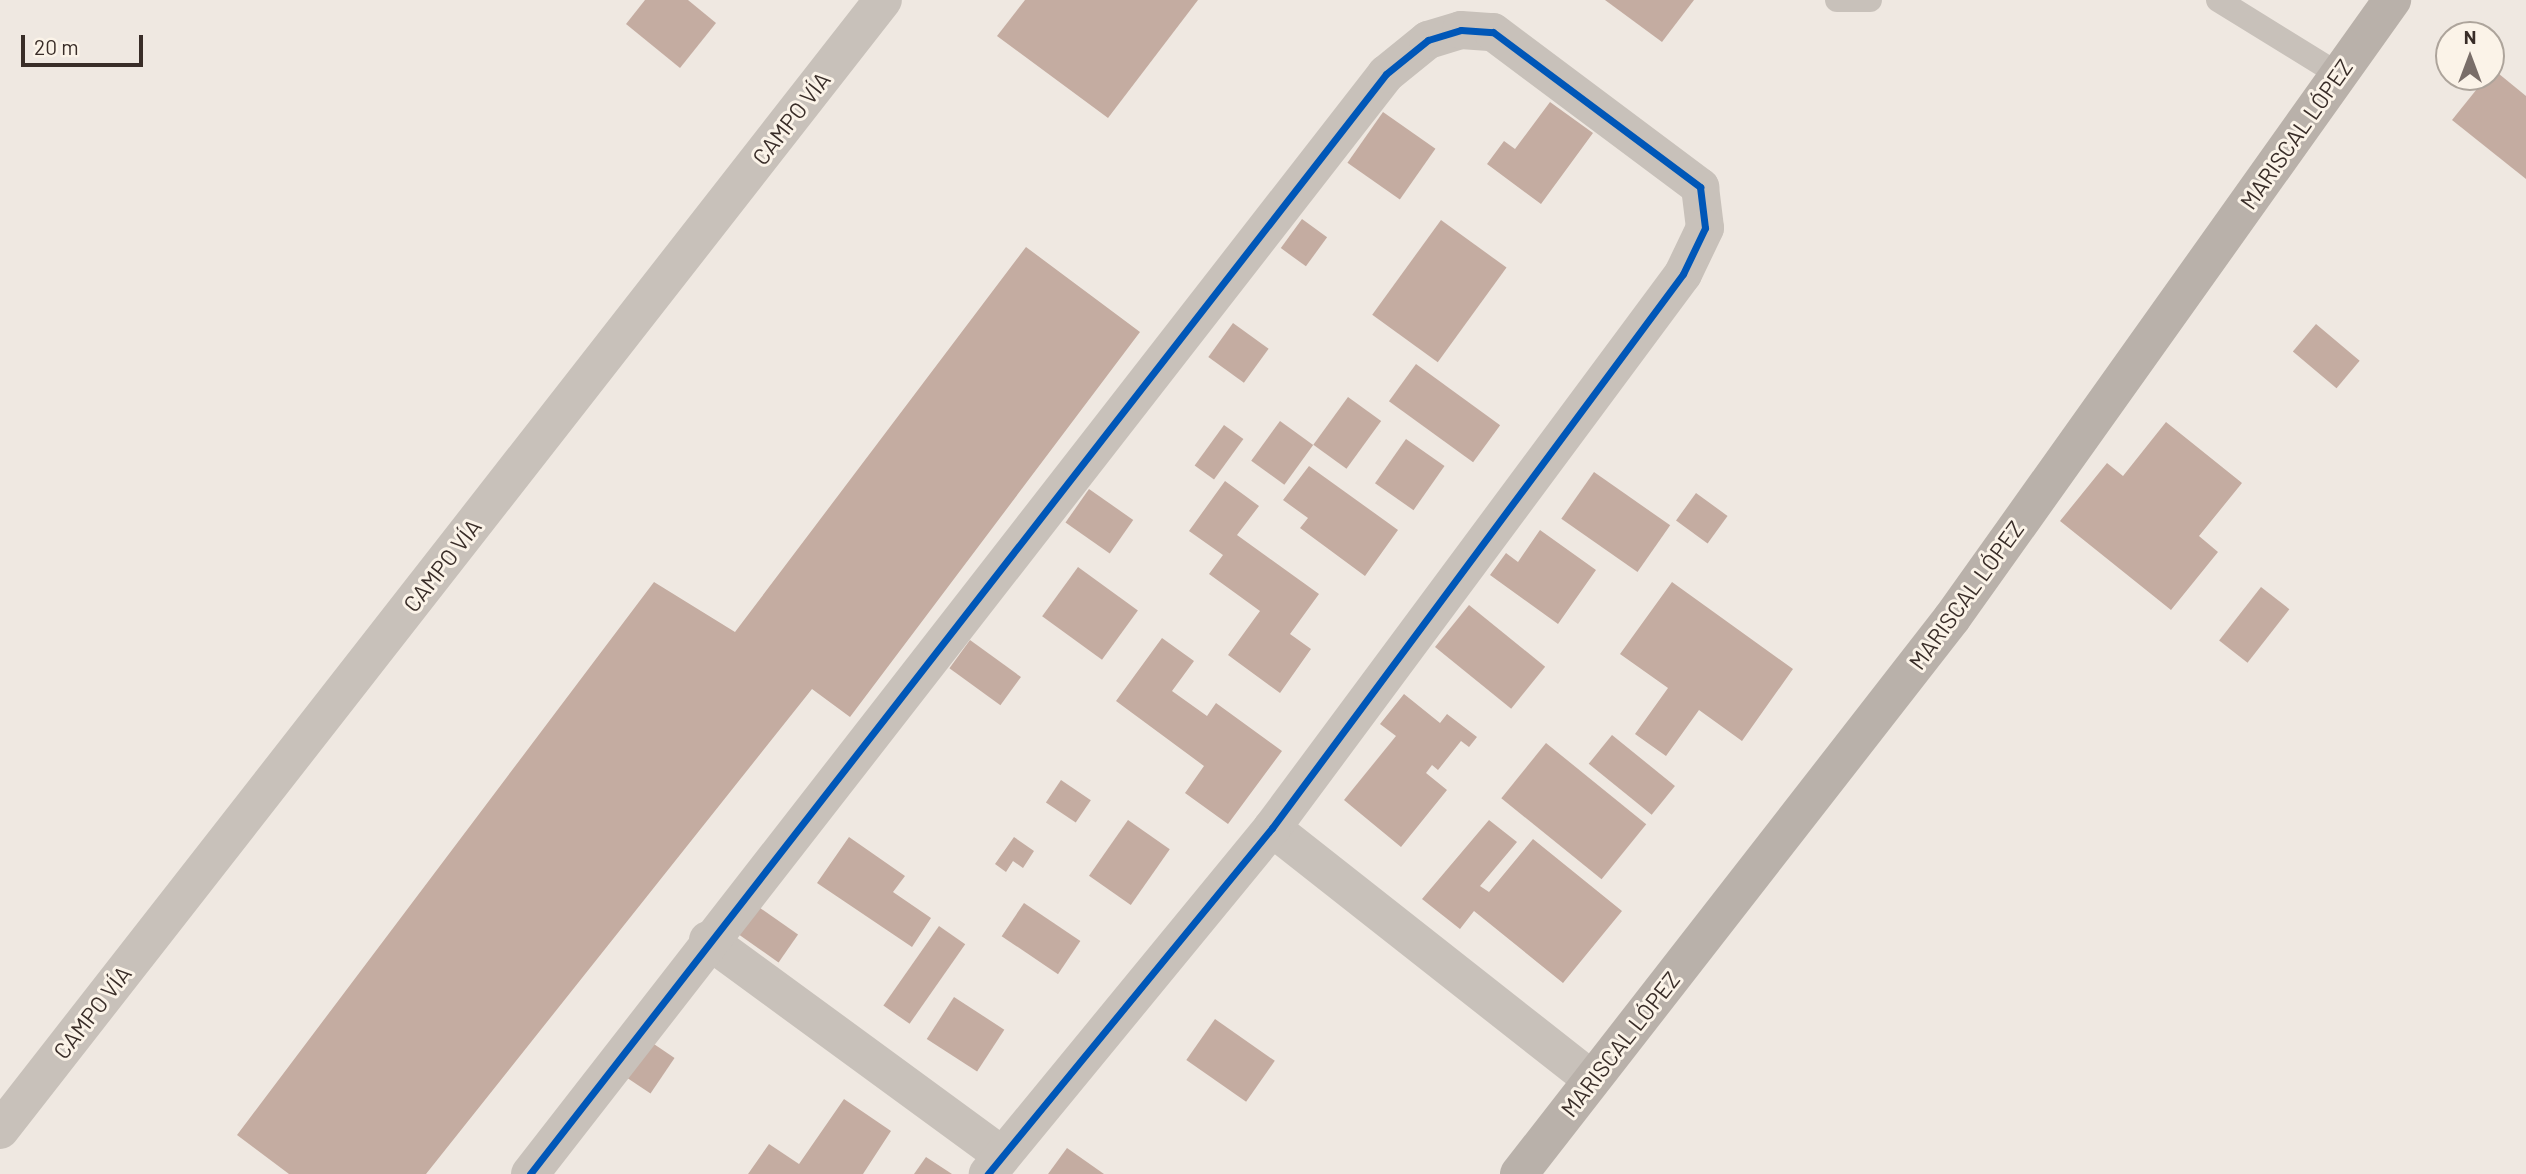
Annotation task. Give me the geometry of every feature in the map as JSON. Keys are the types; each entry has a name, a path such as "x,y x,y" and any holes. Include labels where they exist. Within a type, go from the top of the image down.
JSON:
{"street":[{"name":"CAMPO VÍA","path":"0,1130 883,0"},
{"name":"MARISCAL LÓPEZ","path":"1519,1174 1952,618 2392,0"},
{"path":"530,1174 708,940 1386,74 1428,40 1461,30 1493,32 1700,187 1704,228 1683,274 1272,828 995,1164 708,940"},
{"path":"1272,828 1592,1080"}],"lane":[{"path":"1838,0 1870,0"},
{"path":"2218,0 2338,74"}],"building":[{"path":"645,0 688,0 716,23 680,68 626,24"},
{"path":"1025,0 1198,0 1108,118 997,36"},
{"path":"1605,0 1694,0 1662,42"},
{"path":"2505,79 2526,96 2526,179 2452,120 2475,91 2505,91"},
{"path":"1550,102 1593,133 1541,204 1487,164 1504,141 1515,149"},
{"path":"1383,112 1435,149 1400,199 1347,163"},
{"path":"1302,219 1327,237 1306,266 1281,248"},
{"path":"1441,220 1507,268 1438,362 1372,315"},
{"path":"1026,247 1140,332 850,717 812,689 426,1174 289,1174 237,1135 654,582 735,632"},
{"path":"1233,323 1269,349 1244,383 1208,357"},
{"path":"2316,324 2360,361 2337,388 2293,352"},
{"path":"1416,364 1500,425 1473,462 1389,401"},
{"path":"1348,397 1381,421 1346,469 1313,445"},
{"path":"1280,421 1313,445 1284,485 1251,461"},
{"path":"2166,422 2242,483 2199,536 2218,552 2171,610 2060,521 2107,463 2123,476"},
{"path":"1224,425 1243,439 1214,480 1195,465"},
{"path":"1406,439 1445,466 1414,510 1375,483"},
{"path":"1309,466 1398,530 1365,576 1300,528 1308,518 1283,500"},
{"path":"1594,472 1670,525 1637,572 1561,519"},
{"path":"1225,481 1259,506 1237,535 1319,594 1290,634 1311,649 1280,693 1228,655 1260,611 1209,574 1223,555 1189,531"},
{"path":"1089,489 1133,520 1110,554 1065,523"},
{"path":"1696,493 1728,516 1708,543 1676,521"},
{"path":"1540,530 1596,570 1558,624 1490,575 1506,553 1518,562"},
{"path":"1078,567 1138,610 1102,660 1042,616"},
{"path":"1672,582 1793,669 1742,741 1699,710 1666,756 1635,734 1668,688 1620,654"},
{"path":"2261,587 2289,609 2248,663 2219,641"},
{"path":"1469,605 1545,667 1511,709 1435,647"},
{"path":"1162,638 1194,661 1172,691 1207,716 1216,703 1282,751 1228,824 1185,793 1204,766 1116,701"},
{"path":"970,640 1021,677 1000,705 949,668"},
{"path":"1404,694 1440,723 1447,714 1477,737 1469,747 1461,741 1438,770 1432,765 1426,773 1447,790 1401,847 1344,800 1396,736 1380,724"},
{"path":"1612,735 1675,786 1652,815 1589,764"},
{"path":"1546,743 1646,824 1602,879 1501,798"},
{"path":"1061,780 1091,800 1076,823 1046,802"},
{"path":"1128,820 1170,849 1131,905 1089,876"},
{"path":"1489,820 1517,842 1480,886 1489,892 1533,839 1622,911 1563,983 1474,911 1460,929 1422,899"},
{"path":"849,837 905,876 893,892 931,918 912,947 817,883"},
{"path":"1014,837 1034,851 1023,868 1013,861 1006,872 995,864"},
{"path":"753,903 798,935 779,962 733,931"},
{"path":"1024,903 1080,941 1058,974 1002,936"},
{"path":"939,926 965,944 910,1024 883,1005"},
{"path":"954,997 1004,1030 977,1072 927,1039"},
{"path":"1215,1019 1275,1061 1246,1102 1186,1060"},
{"path":"648,1040 675,1058 650,1094 624,1076"},
{"path":"844,1099 891,1131 863,1174 748,1174 769,1144 799,1164"},
{"path":"1067,1148 1104,1174 1048,1174"},
{"path":"926,1157 952,1174 914,1174"}],"cycle path":[{"path":"530,1174 1386,74 1428,40 1461,30 1493,32 1700,187 1705,228 1683,274 1272,828 988,1174"}]}
